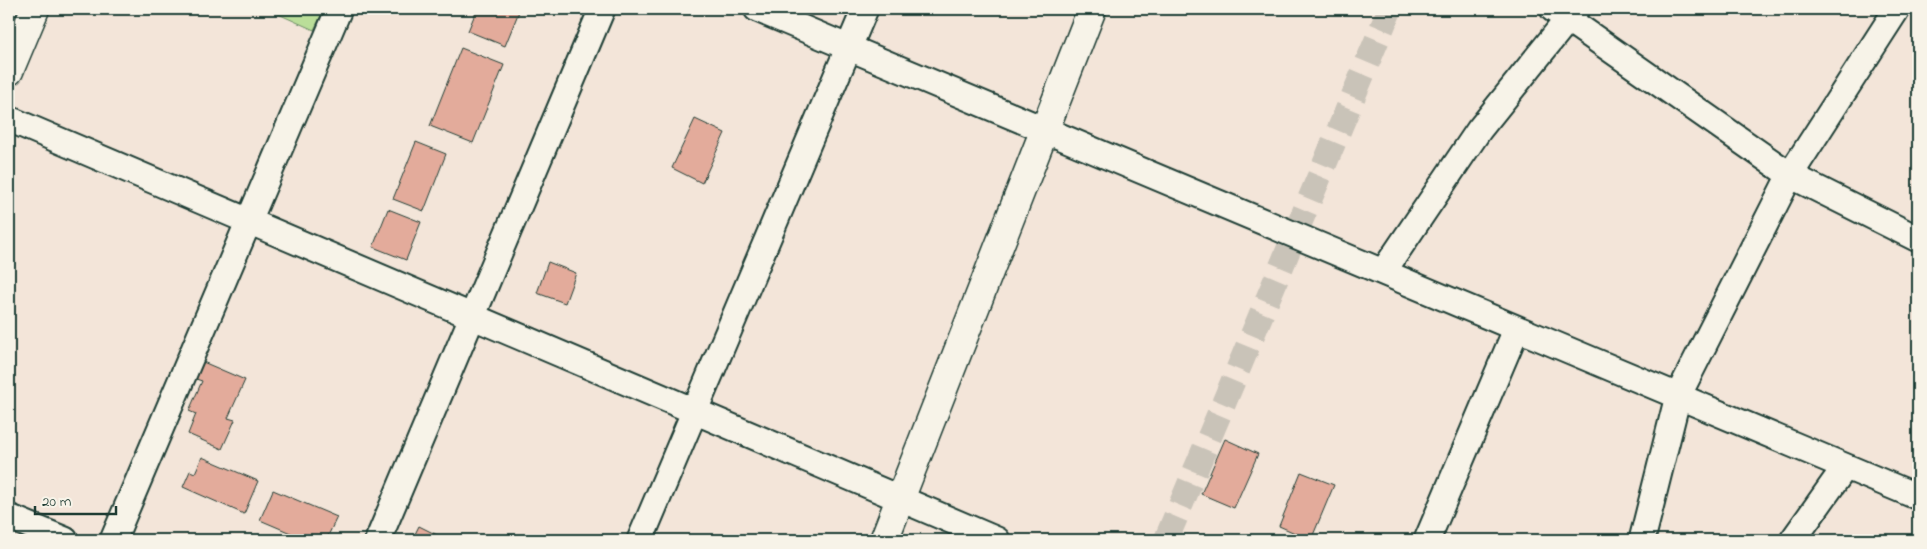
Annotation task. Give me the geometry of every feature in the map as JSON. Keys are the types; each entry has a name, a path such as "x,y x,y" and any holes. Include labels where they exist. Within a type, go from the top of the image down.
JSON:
{"street":[{"path":"9,71 35,9"},
{"path":"113,540 339,9"},
{"path":"378,540 602,9"},
{"path":"757,9 1046,128 1516,330 1918,497"},
{"path":"640,540 865,9"},
{"path":"884,540 1092,9"},
{"path":"1642,540 1678,396 1790,175 1898,9"},
{"path":"1383,272 1478,130 1566,12 1790,175 1918,239"},
{"path":"9,120 694,413 997,540"},
{"path":"1427,540 1516,330"},
{"path":"1793,540 1845,467"},
{"path":"9,517 65,540"}],"green space":[{"path":"267,9 324,9 314,30"}],"building":[{"path":"477,9 520,9 505,46 468,31"},
{"path":"461,48 504,65 473,143 430,126"},
{"path":"695,119 725,133 702,183 672,168"},
{"path":"416,142 446,154 424,211 393,199"},
{"path":"388,209 421,222 406,260 373,247"},
{"path":"548,262 576,273 565,303 537,293"},
{"path":"203,362 245,380 228,418 235,420 222,449 188,434 196,414 189,411 202,381 196,379"},
{"path":"1225,439 1258,454 1234,508 1201,494"},
{"path":"202,457 258,481 244,514 183,487 190,471 195,473"},
{"path":"1301,472 1334,485 1311,540 1279,526"},
{"path":"273,490 337,517 326,540 307,540 260,520"},
{"path":"419,526 447,540 412,540"}],"tunnel":[{"path":"1166,540 1390,9"}]}
